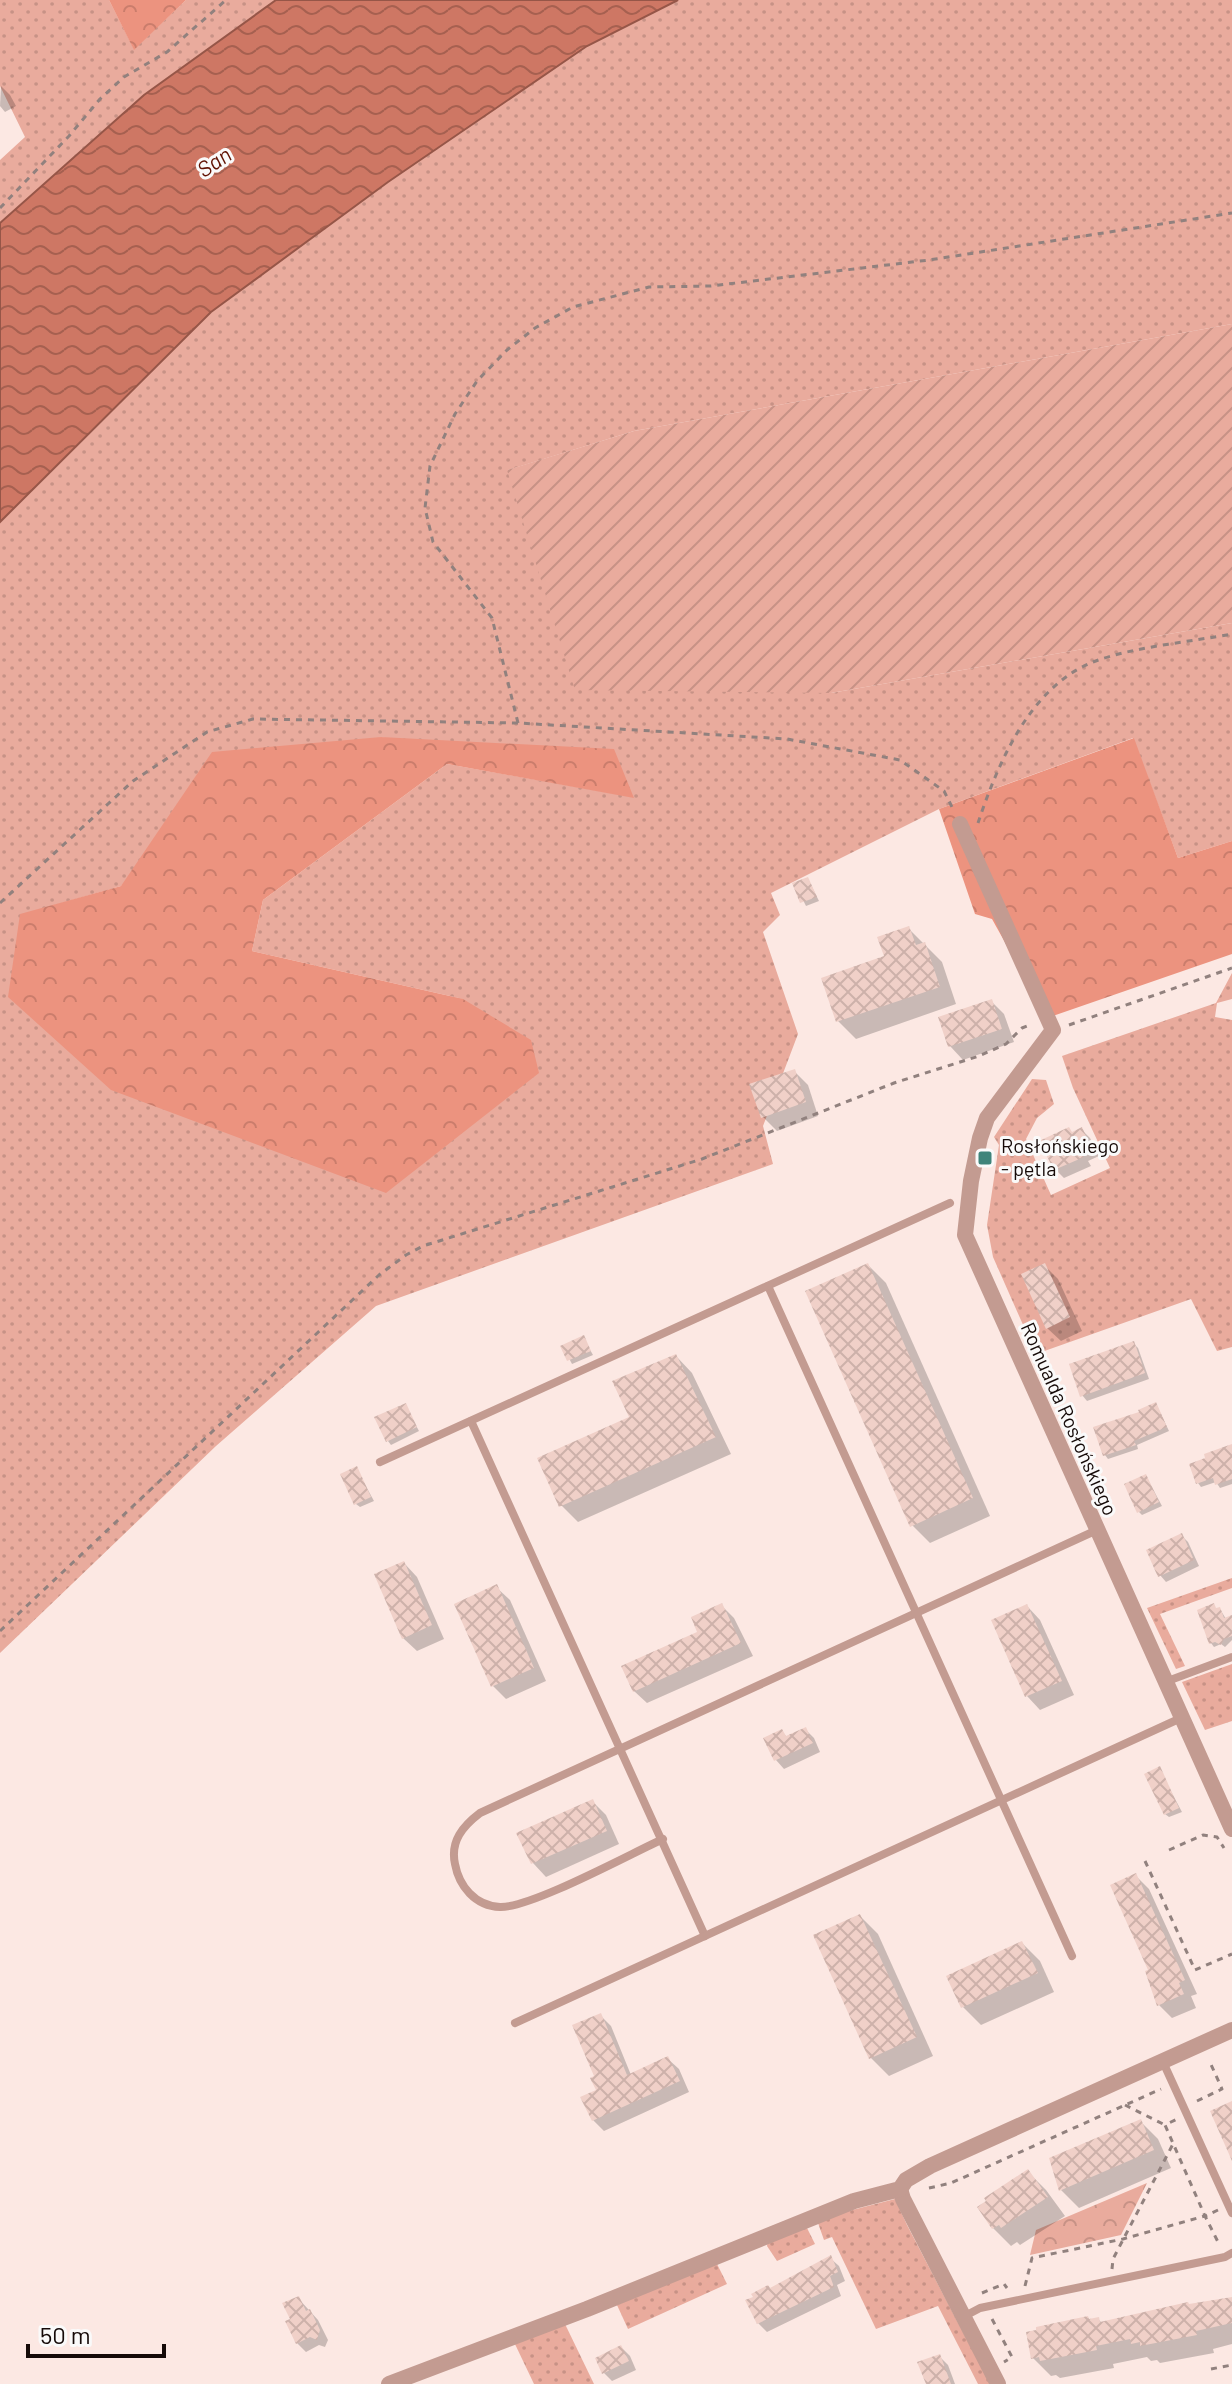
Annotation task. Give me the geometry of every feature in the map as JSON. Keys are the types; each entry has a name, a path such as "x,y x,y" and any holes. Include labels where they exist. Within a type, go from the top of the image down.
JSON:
{"street":[{"path":"967,828 1050,1024"},
{"name":"Romualda Rosłońskiego","path":"1050,1024 987,1118 971,1181 965,1235 1232,1829"},
{"path":"389,2384 587,2309 854,2201 900,2189 906,2180 930,2166 1232,2030"},
{"path":"900,2189 963,2317 1002,2378"}],"lane":[{"path":"380,1462 950,1203"},
{"path":"768,1286 1072,1956"},
{"path":"471,1421 705,1936"},
{"path":"663,1839 514,1906 485,1904 471,1896 462,1885 453,1858 455,1845 466,1823 480,1813 1097,1530"},
{"path":"1165,1682 1232,1657"},
{"path":"515,2023 1181,1718"},
{"path":"1163,2062 1232,2213"},
{"path":"963,2317 986,2307 1229,2255"}],"path":[{"path":"0,208 100,99 124,77 167,52 226,0"},
{"path":"518,723 492,618 433,542 425,508 430,466 455,414 477,381 507,350 535,328 573,307 649,287 724,284 914,262 1232,213"},
{"path":"0,903 133,781 207,732 253,719 518,723 787,739 900,760 944,791 967,828 992,787 1030,711 1055,684 1093,662 1232,634"},
{"path":"0,1631 379,1275 406,1255 423,1246 489,1224 702,1159 894,1083 979,1056 1006,1044 1022,1028 1050,1024 1232,968"},
{"path":"1169,1850 1207,1835 1217,1837 1224,1848"},
{"path":"1145,1861 1195,1970 1232,1954"},
{"path":"1193,2102 1222,2089 1206,2053"},
{"path":"921,2193 933,2186 951,2183 1173,2084"},
{"path":"1125,2105 1165,2125 1205,2216 1229,2255"},
{"path":"1165,2125 1187,2114"},
{"path":"1113,2259 1173,2144"},
{"path":"974,2296 1004,2284 1016,2290 1025,2287 1032,2258 1123,2239 1205,2216"},
{"path":"986,2307 1012,2357 1001,2363 1002,2378"},
{"path":"1211,2369 1232,2365"}],"green space":[{"path":"0,0 109,0 134,49 186,0 276,0 144,95 0,223 0,160 25,137 0,86"},
{"path":"109,0 186,0 134,50"},
{"path":"678,0 1232,0 1232,324 634,431 508,470 831,693 1232,623 1232,841 1178,858 1133,738 939,809 771,893 780,915 763,932 798,1034 763,1126 773,1164 376,1306 216,1446 0,1653 0,522 211,312 388,182 587,46","holes":["381,737 633,797 447,764 263,900 252,951 463,999 20,915 121,886"]},
{"path":"1232,324 1232,623 831,693 575,690 507,470 634,431"},
{"path":"381,737 614,749 634,798 447,764 263,900 252,951 463,999 531,1040 539,1073 386,1193 111,1090 8,997 20,914 121,886 212,752"},
{"path":"1134,738 1178,858 1232,841 1232,954 1047,1018 992,919 975,914 939,809"},
{"path":"1232,973 1232,999 1217,1003 1215,1017 1232,1020 1232,1347 1217,1351 1191,1299 1036,1354 993,1257 987,1225 999,1145 994,1137 1032,1079 1046,1080 1054,1104 1037,1118 1026,1139 1051,1195 1110,1168 1073,1088 1062,1056 1216,1003"},
{"path":"1232,1578 1232,1588 1160,1614 1185,1666 1176,1669 1147,1608"},
{"path":"1232,1664 1232,1721 1205,1730 1182,1682"},
{"path":"1147,2183 1121,2235 1030,2255 1036,2230"},
{"path":"895,2199 990,2384 978,2384 938,2306 876,2329 832,2237 824,2240 818,2223 829,2216"},
{"path":"807,2228 815,2244 777,2261 767,2246 768,2240"},
{"path":"716,2262 727,2284 628,2329 617,2305"},
{"path":"565,2324 594,2384 534,2384 514,2342"}],"water":[{"name":"San","path":"276,0 678,0 587,46 388,182 211,312 0,522 0,223 144,95"}],"building":[{"path":"808,877 817,897 800,903 792,883"},
{"path":"909,926 916,945 925,942 940,987 836,1022 821,978 884,956 877,937"},
{"path":"992,999 1002,1029 948,1047 938,1017"},
{"path":"795,1069 806,1102 761,1118 749,1084"},
{"path":"1069,1127 1072,1132 1082,1127 1091,1147 1081,1152 1084,1157 1054,1170 1039,1141"},
{"path":"868,1263 973,1498 910,1527 805,1291"},
{"path":"1045,1263 1070,1317 1046,1329 1021,1274"},
{"path":"584,1335 591,1351 567,1361 560,1346"},
{"path":"1134,1341 1145,1373 1080,1397 1069,1364"},
{"path":"676,1354 716,1437 559,1507 537,1458 629,1417 612,1381"},
{"path":"1156,1402 1167,1427 1134,1441 1136,1445 1103,1456 1093,1427 1139,1412"},
{"path":"406,1403 417,1427 386,1442 374,1417"},
{"path":"1232,1444 1232,1479 1215,1485 1213,1478 1196,1484 1189,1464 1205,1458 1204,1454"},
{"path":"357,1466 371,1497 354,1505 340,1474"},
{"path":"1146,1474 1159,1502 1137,1513 1124,1484"},
{"path":"1182,1533 1194,1560 1158,1577 1146,1550"},
{"path":"404,1561 432,1625 402,1639 374,1574"},
{"path":"497,1584 534,1668 491,1687 454,1604"},
{"path":"722,1603 741,1643 633,1692 621,1666 697,1632 691,1617"},
{"path":"1214,1603 1216,1608 1220,1607 1224,1618 1232,1615 1232,1636 1224,1639 1221,1645 1215,1642 1209,1644 1197,1610"},
{"path":"1027,1604 1062,1681 1025,1697 991,1620"},
{"path":"806,1727 813,1743 774,1761 763,1738 782,1729 786,1736"},
{"path":"1160,1766 1179,1808 1164,1815 1144,1774"},
{"path":"593,1799 607,1831 531,1864 516,1833"},
{"path":"1136,1873 1185,1980 1179,1983 1184,1994 1157,2006 1145,1971 1148,1970 1110,1885"},
{"path":"860,1914 917,2037 869,2059 813,1935"},
{"path":"1022,1941 1038,1973 961,2008 946,1976"},
{"path":"601,2013 627,2075 668,2056 680,2081 592,2121 580,2097 596,2090 590,2078 594,2076 572,2025"},
{"path":"1232,2101 1232,2161 1210,2111"},
{"path":"1141,2119 1154,2150 1059,2191 1049,2158"},
{"path":"1028,2169 1048,2197 1001,2228 999,2225 992,2229 977,2207 986,2201 984,2198"},
{"path":"831,2255 838,2272 830,2276 834,2287 757,2324 745,2300 753,2297 751,2294 768,2285 770,2288"},
{"path":"299,2296 306,2311 310,2309 320,2330 317,2340 310,2337 296,2344 285,2321 290,2319 282,2303"},
{"path":"1232,2297 1232,2323 1196,2331 1197,2335 1140,2346 1140,2342 1131,2344 1130,2339 1096,2346 1097,2350 1040,2361 1039,2357 1031,2359 1026,2332 1036,2330 1036,2327 1088,2316 1089,2319 1099,2317 1100,2322 1188,2302"},
{"path":"621,2345 629,2361 602,2374 595,2358"},
{"path":"940,2354 951,2384 926,2384 917,2362"}],"place":[{"name":"Rosłońskiego - pętla","path":"985,1158"}]}
